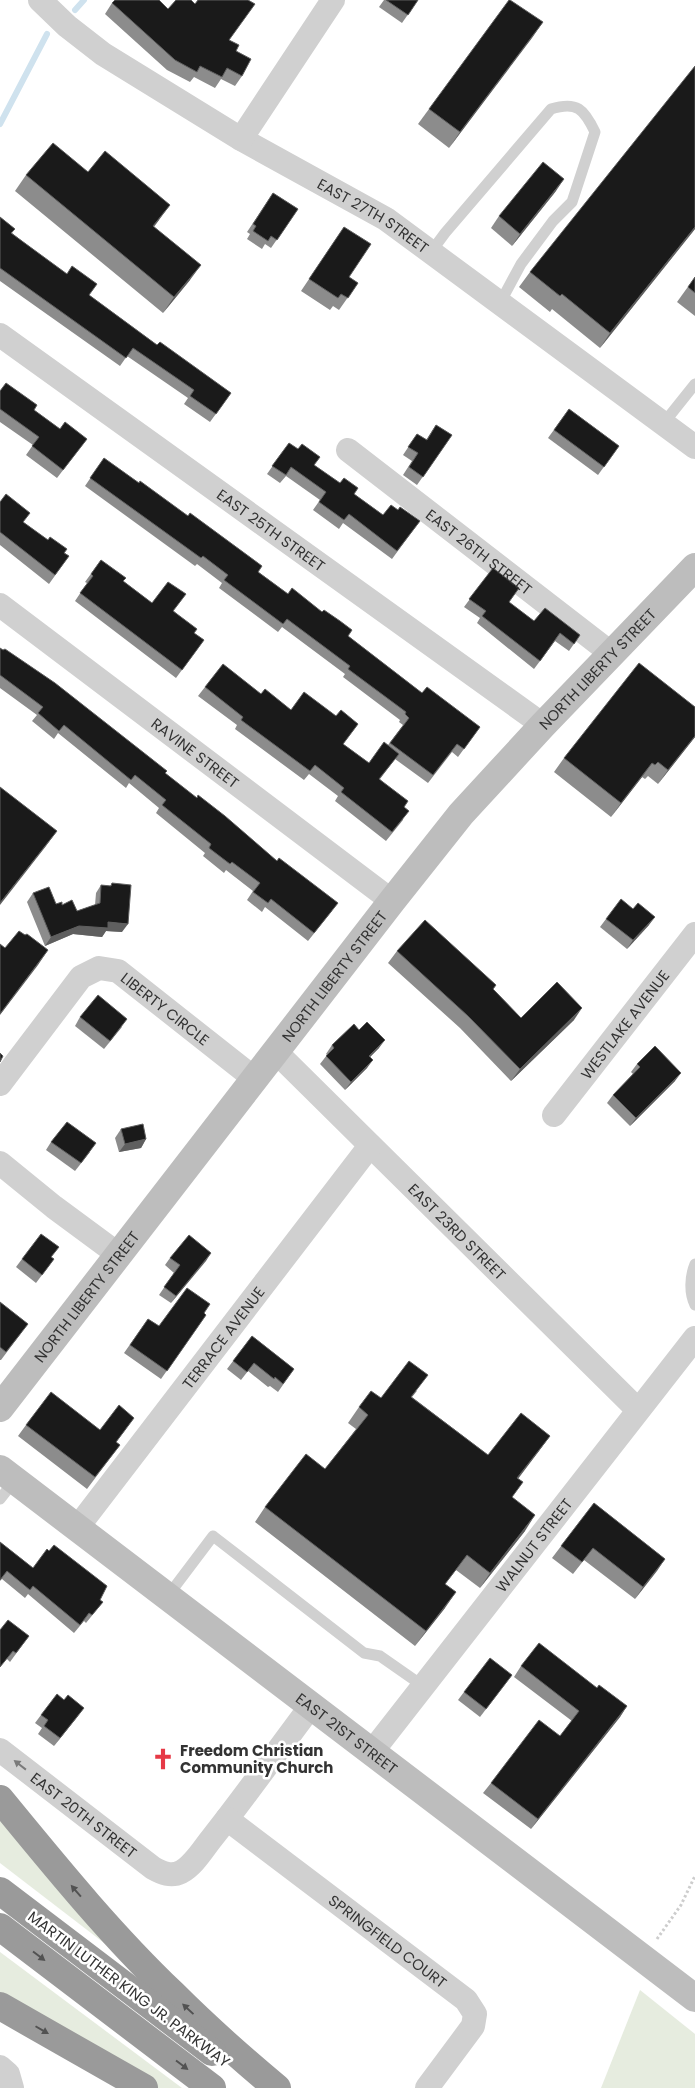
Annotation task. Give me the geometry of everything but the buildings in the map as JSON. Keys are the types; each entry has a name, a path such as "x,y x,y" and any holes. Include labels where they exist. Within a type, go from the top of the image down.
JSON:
{"highway":[{"path":"0,1798 69,1883 134,1955 213,2033 277,2088"},
{"name":"MARTIN LUTHER KING JR. PARKWAY","path":"0,1891 258,2088"},
{"name":"MARTIN LUTHER KING JR. PARKWAY","path":"0,1926 212,2088"},
{"path":"0,2006 144,2088"}],"street":[{"name":"EAST 27TH STREET","path":"40,0 67,26 103,54 241,139 386,219 695,448"},
{"path":"241,139 333,0"},
{"name":"EAST 25TH STREET","path":"1,337 543,725"},
{"name":"EAST 26TH STREET","path":"348,450 612,654"},
{"name":"NORTH LIBERTY STREET","path":"2,1401 119,1255 461,814 543,725 695,567"},
{"name":"RAVINE STREET","path":"0,605 392,901"},
{"name":"WESTLAKE AVENUE","path":"554,1115 695,934"},
{"name":"LIBERTY CIRCLE","path":"0,1084 81,977 98,968 118,971 255,1079"},
{"name":"EAST 23RD STREET","path":"276,1052 369,1147 638,1410"},
{"name":"TERRACE AVENUE","path":"76,1528 369,1147"},
{"path":"0,1163 54,1208 119,1255"},
{"name":"WALNUT STREET","path":"372,1753 695,1338"},
{"name":"EAST 21ST STREET","path":"5,1482 76,1528 695,1998"},
{"path":"227,1819 311,1706"},
{"name":"EAST 20TH STREET","path":"0,1750 162,1873 172,1874 181,1872 190,1866 227,1819"},
{"name":"SPRINGFIELD COURT","path":"227,1819 466,2000 475,2014 473,2026 427,2088"},
{"path":"0,2067 8,2074 12,2088"}],"lane":[{"path":"431,252 551,109 566,104 578,108 588,117 595,132 572,202 553,221 521,264 500,303"},
{"path":"663,424 695,384"},
{"path":"695,1264 692,1272 691,1292 695,1305"},
{"path":"167,1597 213,1536 364,1653 380,1656 423,1686"}],"path":[{"path":"643,1958 681,1905 695,1876"}],"shaded area":[{"path":"0,1812 108,1946 0,1863"},
{"path":"0,1952 182,2088 158,2088 0,1996"},
{"path":"640,1990 695,2034 695,2088 601,2088"}],"waterway":[{"path":"75,10 84,0"},
{"path":"0,124 47,34"}],"place":[{"name":"Freedom Christian Community Church","path":"163,1759"}]}
